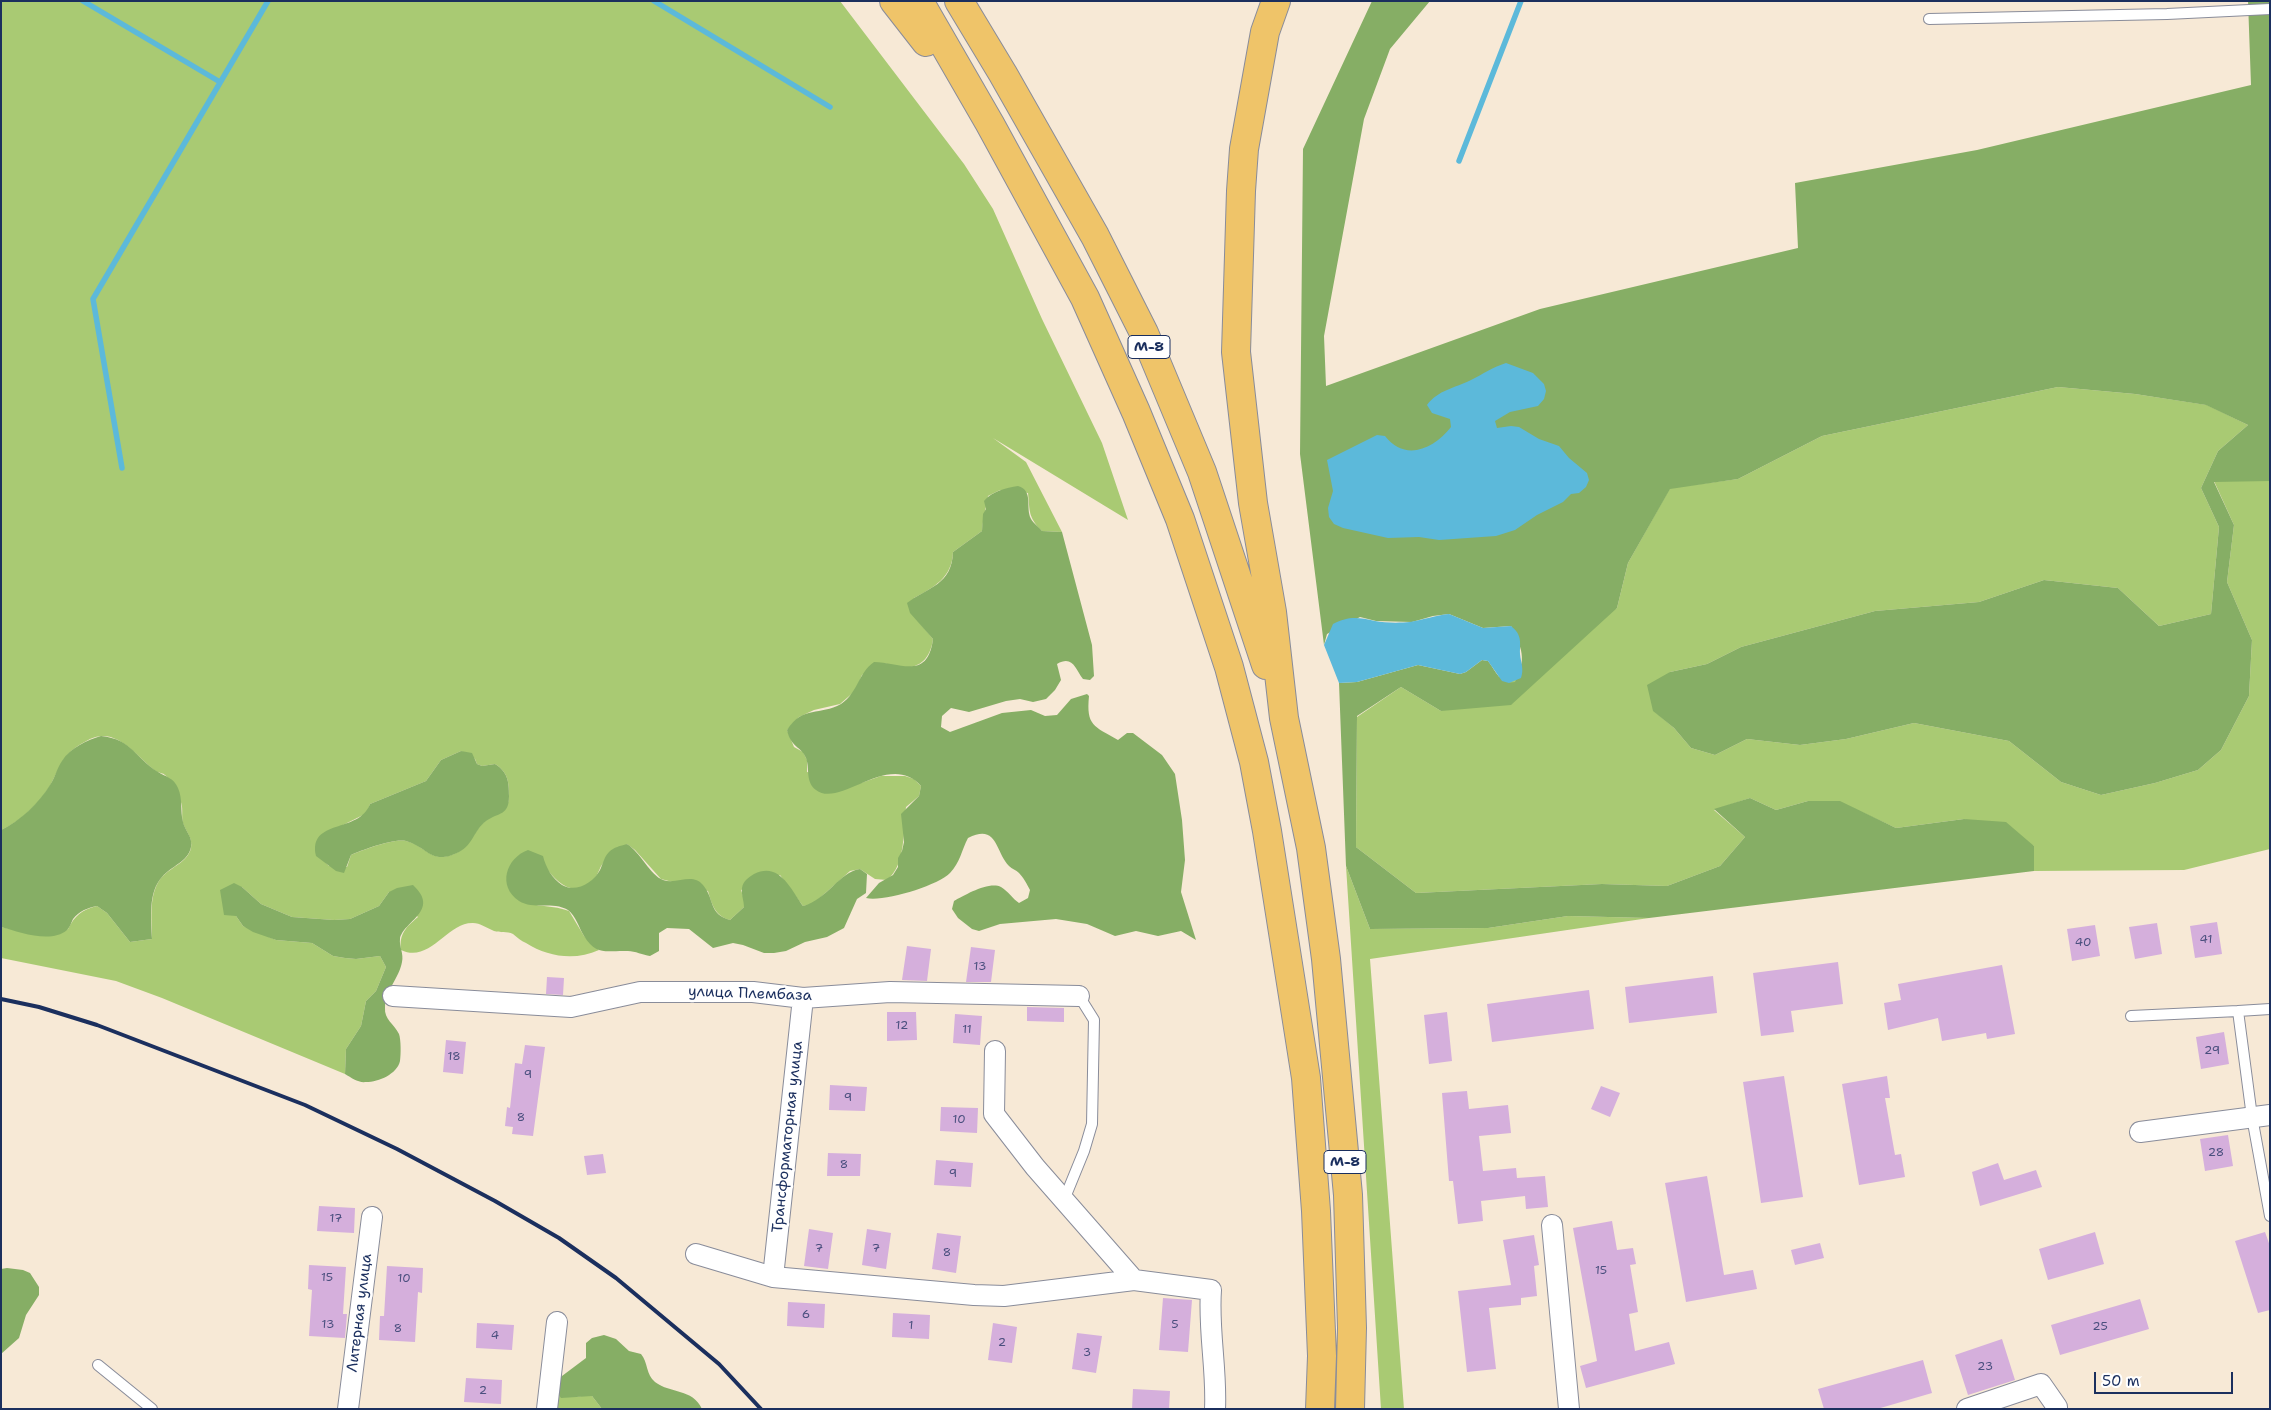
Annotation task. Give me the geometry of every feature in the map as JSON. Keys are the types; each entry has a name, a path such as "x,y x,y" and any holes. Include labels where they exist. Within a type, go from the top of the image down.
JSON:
{"main road":[{"name":"М-8","path":"894,1 990,124"},
{"name":"М-8","path":"919,1 990,124 1085,298 1136,412 1180,519 1229,667 1254,762 1269,840 1306,1078 1316,1210 1322,1356 1320,1409"},
{"name":"М-8","path":"959,1 1003,74 1095,236 1144,333 1202,472 1284,718 1311,848 1326,959 1348,1194 1352,1328 1350,1409"},
{"path":"1276,1 1265,32 1244,149 1236,352 1253,503 1272,612 1284,718"}],"street":[{"name":"улица Плембаза","path":"393,996 571,1007 640,992 753,992 803,998 890,992 1079,996"},
{"name":"Трансформаторная улица","path":"773,1277 803,998"},
{"path":"995,1051 994,1114 1035,1167 1134,1280"},
{"path":"2140,1132 2261,1116"},
{"name":"Литерная улица","path":"348,1409 372,1217"},
{"path":"1552,1225 1568,1409"},
{"path":"696,1254 773,1277 974,1295 1004,1296 1134,1280 1211,1290 1210,1311 1217,1380 1215,1409"},
{"path":"547,1409 557,1322"},
{"path":"1967,1409 2041,1384 2057,1407"}],"lane":[{"path":"1929,19 2167,14 2270,9"},
{"path":"1064,1200 1084,1151 1092,1124 1094,1020 1079,996"},
{"path":"2131,1016 2270,1009"},
{"path":"2238,1011 2261,1116 2270,1216"},
{"path":"98,1364 152,1409"}],"green space":[{"path":"1,1 840,1 964,164 993,209 1042,319 1102,443 1128,520 993,438 1026,462 1062,532 1042,531 1037,526 1030,514 1028,493 1000,490 988,496 982,531 953,552 949,569 941,581 914,598 919,622 933,639 931,649 922,662 909,667 893,666 884,663 862,675 855,691 840,704 814,710 799,717 787,730 794,747 803,752 807,760 807,772 861,783 881,776 905,776 914,779 921,786 919,796 906,807 901,857 898,866 887,880 875,879 860,869 850,871 813,904 803,906 780,875 741,890 744,907 730,920 718,913 708,891 661,879 635,850 627,844 603,863 595,878 581,888 567,887 561,884 545,866 512,893 524,902 569,911 584,936 599,950 581,956 562,956 543,952 513,934 494,931 473,923 464,924 455,929 421,952 411,953 401,950 401,940 407,928 418,917 389,892 379,906 350,919 334,920 292,917 261,904 242,887 236,916 243,926 276,940 312,943 333,956 356,959 380,956 386,967 376,991 366,1001 361,1026 346,1049 345,1074 162,998 116,981 1,958 1,927 45,936 68,929 73,920 80,914 87,909 97,906 107,913 130,942 152,939 152,906 158,883 166,873 183,861 191,848 191,841 183,823 181,803 176,790 164,774 157,772 127,746 110,737 100,736 90,739 75,748 65,758 47,791 36,804 23,817 1,830","holes":["461,751 475,759 477,764 482,766 495,764 503,770 508,782 508,801 507,806 501,812 485,821 458,852 449,856 436,856 413,843 394,841 351,855 347,867 329,866 323,860 337,828 367,813 370,804 426,781 441,760"]},
{"path":"1372,1 1430,1 1390,49 1364,119 1324,336 1326,386 1540,309 1798,248 1795,183 1977,150 2251,85 2248,1 2270,1 2270,481 2214,482 2234,525 2227,582 2252,640 2249,696 2221,750 2198,770 2155,783 2101,795 2061,782 2009,741 1914,723 1846,739 1800,745 1747,739 1715,755 1691,748 1674,728 1653,711 1647,685 1670,672 1707,664 1741,647 1875,611 1979,602 2044,580 2118,588 2159,626 2211,614 2219,527 2201,488 2218,451 2248,425 2206,405 2135,394 2058,387 1822,436 1738,479 1670,489 1628,563 1617,608 1511,705 1441,711 1401,687 1357,716 1356,847 1416,893 1602,884 1667,886 1720,866 1745,837 1714,809 1750,798 1776,810 1808,801 1840,801 1896,828 1964,819 2006,822 2034,846 2034,871 1649,918 1568,916 1488,928 1370,929 1346,866 1339,683 1357,682 1418,665 1460,674 1466,672 1482,660 1488,661 1502,679 1515,682 1522,660 1520,647 1511,626 1483,628 1449,614 1412,622 1376,621 1360,617 1327,634 1324,645 1300,454 1303,149"},
{"path":"2058,387 2135,394 2207,405 2248,425 2218,451 2201,488 2219,527 2211,614 2159,626 2118,588 2044,580 1979,602 1875,611 1741,647 1707,664 1670,672 1654,711 1674,728 1691,748 1715,755 1747,739 1800,745 1846,739 1914,723 2009,741 2061,782 2101,795 2155,783 2198,770 2221,750 2249,696 2252,640 2227,582 2234,525 2214,481 2270,481 2270,849 2184,870 2034,871 2034,846 1964,819 1896,828 1840,802 1808,801 1776,810 1750,798 1714,810 1745,837 1720,866 1667,886 1602,884 1416,893 1356,847 1357,717 1401,687 1441,711 1617,608 1628,563 1670,488 1738,479 1822,436"},
{"path":"1018,486 1023,488 1028,495 1029,514 1035,524 1042,531 1062,532 1092,645 1094,676 1090,680 1083,679 1073,664 1067,661 1062,662 1057,664 1061,680 1046,699 1033,702 1020,699 1006,701 969,712 951,708 942,716 941,727 950,732 1002,713 1031,710 1045,716 1057,715 1071,699 1087,694 1089,696 1089,714 1097,728 1118,740 1127,733 1133,733 1162,755 1175,774 1182,820 1185,860 1181,892 1196,940 1181,931 1158,936 1136,931 1115,936 1087,924 1056,919 1000,924 979,931 972,929 958,918 952,909 954,901 984,887 996,886 1004,889 1019,903 1028,898 1030,890 1018,872 1004,860 994,841 985,834 978,834 968,838 956,865 950,873 934,883 910,892 885,898 866,898 879,883 893,875 898,867 898,858 904,842 901,814 919,796 921,786 908,777 894,774 880,776 838,792 826,794 816,790 810,783 806,758 793,744 789,736 787,730 799,717 833,708 847,699 864,672 874,662 912,666 919,665 925,660 930,652 933,639 910,613 907,603 938,584 948,572 952,563 953,552 982,531 983,514 986,509 984,501 995,492"},
{"path":"101,736 127,745 151,767 172,780 180,792 183,822 191,840 191,847 183,860 162,877 154,890 151,906 152,939 130,942 107,913 97,906 75,916 67,930 52,936 35,936 1,927 1,830 22,817 46,792 65,756 74,748"},
{"path":"461,751 472,753 477,764 482,766 495,764 503,770 507,778 509,791 509,802 505,810 486,821 464,849 450,856 442,857 430,854 406,841 394,841 351,855 344,873 336,871 316,856 316,844 320,836 327,831 356,819 364,813 370,804 426,781 441,760"},
{"path":"627,844 654,874 663,880 694,879 699,881 707,890 718,914 730,920 744,907 742,890 745,881 754,874 763,871 771,871 783,879 803,906 819,898 846,875 860,869 867,874 866,893 857,899 844,928 827,937 805,942 786,951 764,953 733,943 713,948 689,929 667,928 659,933 659,951 650,956 631,951 598,950 589,943 573,915 568,910 556,906 525,904 512,895 508,888 506,880 510,866 514,859 528,850 543,856 552,876 562,885 573,888 589,883 597,875 609,852"},
{"path":"1346,866 1370,929 1488,928 1568,916 1649,918 1370,959 1404,1409 1381,1409"},
{"path":"234,883 242,887 261,904 292,917 334,920 350,919 379,906 389,892 397,888 413,885 421,894 422,909 400,939 402,962 386,1002 386,1015 399,1034 400,1061 395,1070 387,1076 371,1082 360,1082 345,1074 346,1049 361,1026 366,1001 376,991 386,967 380,956 356,959 333,956 312,943 276,940 253,932 243,926 236,916 224,915 220,890"},
{"path":"7,1268 30,1273 39,1287 39,1295 26,1315 19,1338 1,1354 1,1269"},
{"path":"604,1335 616,1339 629,1351 641,1354 650,1376 655,1382 661,1386 687,1394 698,1402 702,1409 602,1409 592,1396 561,1398 557,1392 558,1379 586,1358 586,1343 592,1338"},
{"path":"555,1385 578,1397 592,1396 602,1409 553,1409"}],"water":[{"path":"1506,363 1533,373 1544,384 1546,391 1544,399 1538,406 1510,412 1495,421 1497,428 1519,427 1539,439 1559,446 1569,458 1587,473 1589,480 1586,487 1579,493 1571,494 1563,502 1537,515 1515,530 1496,536 1439,540 1419,537 1388,538 1343,528 1334,524 1329,517 1328,508 1333,491 1327,460 1377,435 1385,436 1401,449 1419,449 1428,446 1444,435 1451,427 1450,419 1432,413 1427,405 1431,400"},
{"path":"1449,614 1483,628 1511,626 1520,638 1521,678 1509,683 1502,681 1488,661 1482,660 1466,672 1460,674 1418,665 1357,682 1339,683 1324,645 1333,624 1353,618 1397,623 1410,622"}],"building":[{"path":"2217,922 2222,954 2195,958 2190,926"},
{"path":"2157,923 2162,954 2135,959 2129,927"},
{"path":"2095,925 2100,956 2072,961 2067,929"},
{"path":"907,946 931,949 927,981 902,980"},
{"path":"971,947 995,950 991,982 966,982"},
{"path":"1838,962 1843,1004 1791,1011 1794,1032 1761,1036 1753,973"},
{"path":"2002,965 2015,1034 1987,1039 1986,1033 1942,1041 1938,1018 1888,1030 1884,1003 1901,1000 1898,984"},
{"path":"1713,976 1717,1013 1629,1023 1625,987"},
{"path":"547,977 564,978 563,995 546,994"},
{"path":"1589,990 1594,1029 1492,1042 1487,1004"},
{"path":"1027,1007 1064,1008 1064,1022 1027,1021"},
{"path":"887,1012 916,1012 917,1040 887,1041"},
{"path":"1447,1012 1452,1061 1429,1064 1424,1015"},
{"path":"955,1014 982,1016 980,1045 953,1043"},
{"path":"2224,1032 2229,1064 2201,1069 2196,1037"},
{"path":"446,1040 466,1042 463,1074 443,1072"},
{"path":"525,1045 545,1047 533,1136 512,1134 513,1127 505,1126 507,1107 510,1108 515,1063 522,1064"},
{"path":"1784,1076 1803,1197 1761,1203 1743,1082"},
{"path":"1887,1076 1890,1098 1885,1098 1895,1155 1901,1154 1905,1177 1859,1185 1842,1084"},
{"path":"830,1085 867,1087 865,1111 829,1110"},
{"path":"1601,1086 1620,1093 1610,1117 1591,1109"},
{"path":"1467,1091 1469,1109 1508,1105 1511,1133 1479,1136 1483,1171 1516,1168 1517,1178 1545,1176 1548,1207 1526,1209 1525,1196 1481,1201 1483,1221 1458,1224 1453,1181 1449,1181 1442,1093"},
{"path":"941,1107 978,1108 977,1133 940,1131"},
{"path":"2228,1135 2233,1166 2205,1171 2200,1139"},
{"path":"828,1153 861,1154 860,1176 827,1176"},
{"path":"603,1154 606,1173 587,1175 584,1156"},
{"path":"936,1160 973,1163 971,1187 934,1185"},
{"path":"1998,1163 2004,1180 2036,1170 2042,1187 1980,1206 1972,1172"},
{"path":"1707,1176 1724,1275 1753,1270 1757,1289 1686,1302 1665,1183"},
{"path":"319,1206 355,1208 354,1233 317,1231"},
{"path":"1612,1221 1617,1250 1633,1248 1636,1264 1630,1265 1638,1312 1629,1314 1635,1351 1669,1342 1675,1364 1586,1388 1580,1366 1597,1361 1573,1228"},
{"path":"809,1229 833,1233 828,1269 804,1266"},
{"path":"867,1229 891,1233 886,1269 862,1265"},
{"path":"2095,1232 2104,1264 2048,1280 2039,1249"},
{"path":"2265,1232 2270,1246 2270,1310 2258,1313 2235,1241"},
{"path":"937,1233 961,1236 956,1273 932,1269"},
{"path":"1534,1235 1539,1265 1534,1266 1537,1296 1521,1298 1521,1305 1489,1308 1496,1369 1467,1372 1458,1291 1511,1285 1503,1240"},
{"path":"1820,1243 1824,1258 1795,1265 1791,1250"},
{"path":"309,1265 346,1267 343,1314 347,1314 345,1338 309,1336 312,1290 308,1289"},
{"path":"387,1266 423,1268 422,1293 418,1292 415,1342 379,1340 380,1316 384,1316"},
{"path":"1163,1298 1192,1300 1188,1352 1159,1350"},
{"path":"2140,1299 2149,1329 2060,1355 2051,1325"},
{"path":"788,1302 825,1304 824,1328 787,1326"},
{"path":"893,1313 930,1315 929,1339 892,1337"},
{"path":"477,1323 514,1325 512,1350 476,1348"},
{"path":"993,1323 1017,1327 1012,1363 988,1360"},
{"path":"1077,1333 1102,1336 1096,1373 1072,1369"},
{"path":"2002,1339 2015,1380 1968,1395 1955,1355"},
{"path":"1923,1360 1932,1393 1877,1409 1824,1409 1818,1389"},
{"path":"466,1378 502,1380 501,1404 464,1402"},
{"path":"1133,1389 1170,1391 1169,1409 1132,1409"}],"waterway":[{"path":"83,1 220,82"},
{"path":"122,468 93,299 268,1"},
{"path":"654,1 830,107"},
{"path":"1459,161 1521,1"}],"railway":[{"path":"1,999 39,1007 97,1025 305,1105 397,1149 495,1201 559,1238 616,1278 719,1364 761,1409"}]}
